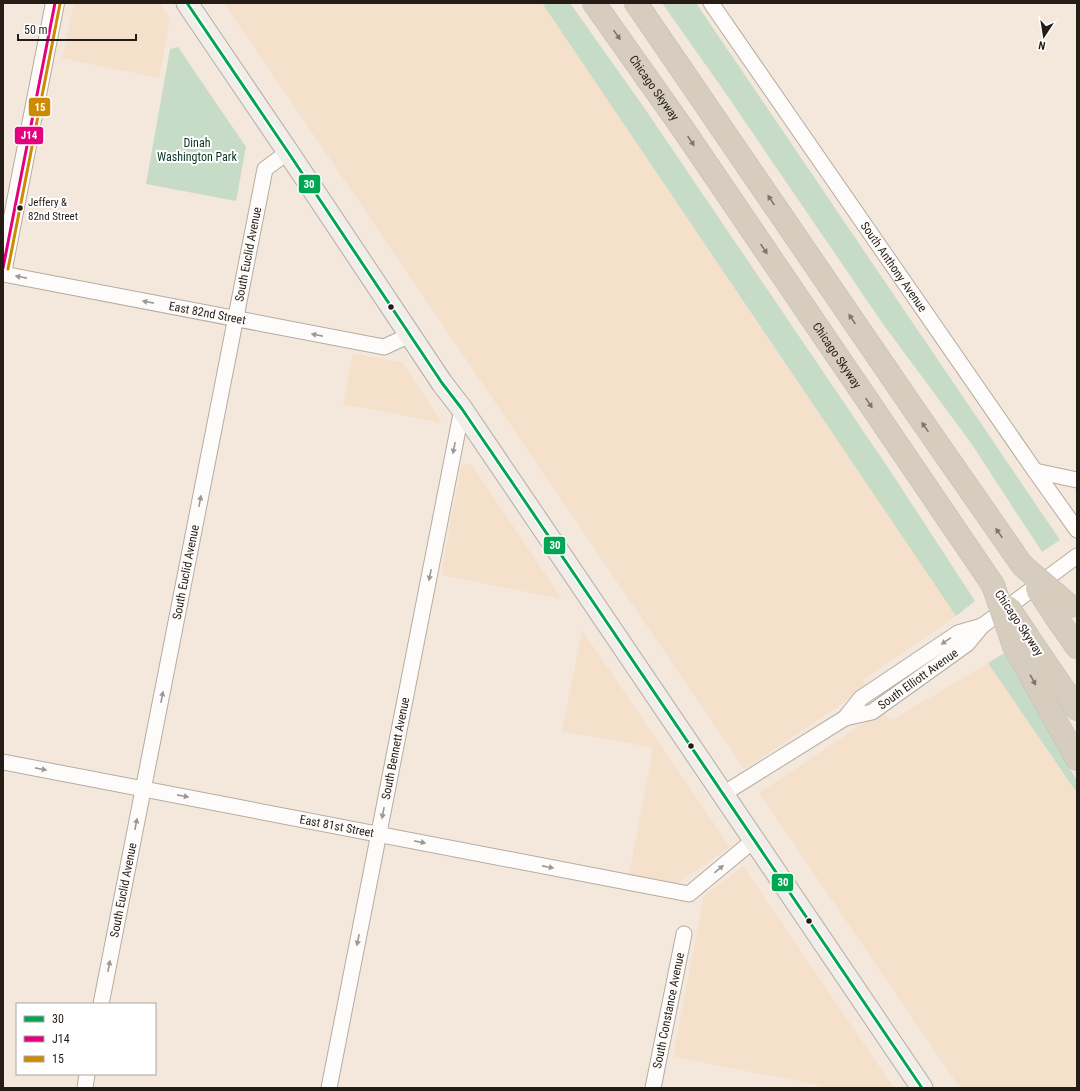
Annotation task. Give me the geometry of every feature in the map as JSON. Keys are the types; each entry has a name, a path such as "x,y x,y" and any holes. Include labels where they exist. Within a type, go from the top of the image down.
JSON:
{"highway":[{"name":"Chicago Skyway","path":"594,3 683,129 993,584 1021,642 1077,709"},
{"path":"636,3 915,412 1022,565 1068,613 1077,648"},
{"path":"1021,642 1077,759"}],"main road":[{"path":"187,3 446,390 462,409 589,594 922,1088"}],"street":[{"path":"3,268 55,3"},
{"name":"South Anthony Avenue","path":"711,3 1077,530"},
{"name":"South Euclid Avenue","path":"101,1003 265,169 288,152"},
{"name":"East 82nd Street","path":"3,274 384,348 410,335"},
{"name":"South Bennett Avenue","path":"329,1088 462,409"},
{"path":"1035,470 1077,480"},
{"name":"South Elliott Avenue","path":"723,794 845,718 861,698 958,633 982,626 1077,556"},
{"name":"East 81st Street","path":"3,762 689,894 754,840"},
{"name":"South Constance Avenue","path":"653,1088 684,934"},
{"path":"85,1088 88,1075"}],"shaded area":[{"path":"74,3 159,3 170,19 159,78 62,58"},
{"path":"224,3 542,3 956,616 863,680 867,687 744,769"},
{"path":"353,353 403,363 442,423 343,404"},
{"path":"465,464 472,465 562,599 441,575 461,467"},
{"path":"582,630 730,847 674,885 629,876 653,748 562,731"},
{"path":"988,663 1077,793 1077,1088 960,1088 759,793 883,710 890,721"},
{"path":"743,866 894,1088 818,1088 818,1085 673,1057 704,896"}],"green space":[{"path":"542,3 570,3 643,106 891,472 975,601 956,616"},
{"path":"662,3 696,3 1060,540 1042,552 971,443 883,324 722,88"},
{"name":"Dinah Washington Park","path":"178,47 246,147 236,201 146,184 170,49"},
{"path":"1009,650 1031,699 1077,781 1077,793 988,663"}],"transit line":[{"name":"J14","path":"3,268 55,3"},
{"name":"30","path":"187,3 442,383 462,409 520,494 922,1088"},
{"name":"15","path":"8,269 60,4"}],"place":[{"name":"Jeffery & 82nd Street","path":"20,208"}]}
